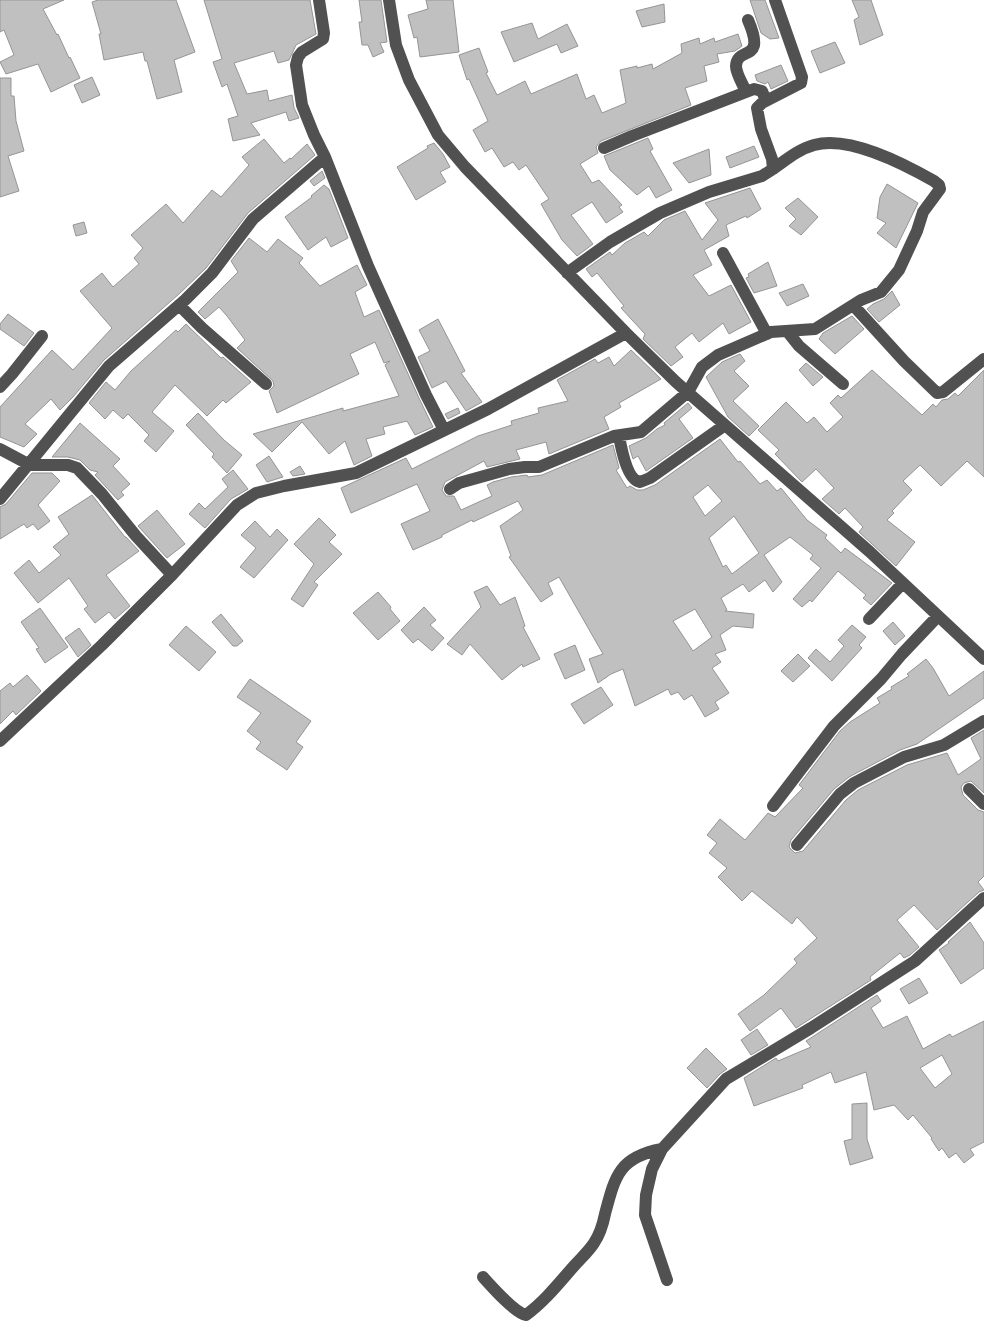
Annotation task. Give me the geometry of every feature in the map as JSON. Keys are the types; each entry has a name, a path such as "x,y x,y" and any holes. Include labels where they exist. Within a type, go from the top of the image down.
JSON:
{"street":[{"path":"319,0 324,33 323,39 302,52 298,57 296,65 302,105 325,157 368,266 426,395 444,430"},
{"path":"389,0 396,45 409,80 438,134 465,168 626,334 984,659"},
{"path":"774,169 761,129 757,108 766,101 793,88 801,82 802,77 775,0"},
{"path":"746,92 736,68 736,63 740,57 754,48 755,36 748,20"},
{"path":"604,148 746,92 759,89 762,91 766,101"},
{"path":"450,489 459,483 509,469 539,467 604,440 641,432 702,366 763,327 787,331 815,329 853,305 881,292 899,270 917,231 923,212 940,187 934,181 892,159 865,150 831,142 813,145 762,176 709,192 660,213 610,242 567,273"},
{"path":"0,499 109,366 212,274 253,219 325,157"},
{"path":"723,253 763,327"},
{"path":"179,305 202,328 266,384"},
{"path":"853,305 904,361 937,393 942,392 984,359"},
{"path":"787,331 799,346 843,384"},
{"path":"0,741 172,575 237,505 256,493 356,473 488,409 626,334"},
{"path":"0,387 42,336"},
{"path":"619,436 622,452 630,472 634,480 640,482 650,478 726,425"},
{"path":"0,449 30,464 68,465 77,468 172,575"},
{"path":"869,619 903,584"},
{"path":"774,806 834,726 881,679 938,616"},
{"path":"798,845 840,794 854,782 904,758 944,745 984,721"},
{"path":"969,788 984,804"},
{"path":"667,1280 645,1215 646,1195 652,1169 662,1148 726,1079 915,962 984,898"},
{"path":"482,1277 522,1314 526,1315 545,1300 595,1242 602,1227 612,1186 620,1171 645,1152 662,1148"}],"building":[{"path":"0,0 64,0 43,9 80,78 51,92 38,64 6,74 0,62 14,55 4,30 0,32"},
{"path":"98,0 176,0 195,52 174,60 182,92 157,99 143,52 104,60 99,34 101,34 92,2"},
{"path":"204,0 310,0 316,34 296,45 289,60 278,63 274,51 234,63 247,94 267,90 269,101 292,95 294,108 299,118 289,121 286,112 251,123 260,135 233,141 228,119 238,116 227,84 222,87 213,62 222,59"},
{"path":"359,0 381,0 387,42 380,43 384,52 373,57 368,45 362,45 359,22 362,22"},
{"path":"426,0 453,0 459,52 420,57 417,37 414,38 408,15 428,9"},
{"path":"750,0 765,0 779,38 770,39 761,33"},
{"path":"852,0 871,0 883,35 860,45 854,20 859,17"},
{"path":"664,4 665,22 642,27 636,11"},
{"path":"532,23 538,39 567,24 578,46 561,53 557,44 514,62 501,32"},
{"path":"738,34 742,46 735,51 717,54 719,62 704,66 707,81 685,88 691,105 601,141 596,147 598,153 580,164 592,183 599,180 622,205 619,207 623,212 606,223 592,202 571,215 593,244 577,256 562,240 541,204 549,199 526,165 519,170 513,162 504,167 492,148 485,152 473,130 488,121 469,79 467,80 459,55 479,48 488,72 486,73 497,95 525,81 531,94 577,74 586,99 594,95 602,113 626,103 620,70 652,64 653,69 682,53 681,44 699,38 700,44 714,38 715,42"},
{"path":"835,42 845,63 820,73 811,51"},
{"path":"781,65 788,81 771,89 768,82 765,84 757,81 755,75"},
{"path":"92,77 100,95 82,103 74,85"},
{"path":"0,78 11,78 11,96 14,96 16,121 24,151 8,156 19,191 0,197"},
{"path":"648,138 653,149 650,151 672,190 656,198 649,186 637,195 610,170 604,156"},
{"path":"264,139 284,163 307,144 315,155 248,213 206,268 104,360 60,410 51,399 25,424 37,434 24,447 0,437 0,407 52,350 73,370 112,328 80,291 102,273 113,287 139,264 134,258 143,248 131,235 166,204 183,223 212,190 221,197 249,165 242,157"},
{"path":"434,143 450,167 440,172 446,182 416,200 397,167"},
{"path":"754,146 759,157 730,168 726,157"},
{"path":"709,149 711,175 689,183 673,163"},
{"path":"322,171 325,178 314,186 310,181"},
{"path":"887,184 918,203 896,248 877,233 886,223 877,218 880,197"},
{"path":"324,185 329,189 348,238 331,247 326,237 308,250 285,217 312,197"},
{"path":"750,188 761,209 747,218 746,216 726,225 729,236 704,250 712,265 693,275 709,296 731,285 751,322 729,334 723,323 699,342 692,333 675,347 683,357 671,366 643,339 645,334 621,308 624,306 597,273 592,277 586,269 610,252 612,255 625,243 644,232 648,236 664,220 685,211 702,240 718,220 705,203"},
{"path":"798,198 818,217 801,235 789,226 796,219 785,208"},
{"path":"84,222 87,233 76,236 73,225"},
{"path":"249,238 267,252 278,239 303,258 299,263 320,286 357,265 367,285 355,292 364,317 379,310 433,427 415,435 407,421 383,427 385,434 366,439 372,456 354,465 345,441 329,454 302,422 272,452 253,434 343,408 343,411 399,396 385,365 390,361 384,363 375,342 350,354 359,374 277,413 269,391 274,386 273,381 237,348 245,340 227,316 219,307 205,319 198,312 238,272 231,261"},
{"path":"768,262 777,286 754,293 746,278 749,277 748,274"},
{"path":"803,284 809,296 787,306 779,293"},
{"path":"892,291 900,305 879,322 867,309 884,299"},
{"path":"8,314 34,333 24,346 0,329 0,324"},
{"path":"852,316 864,329 835,354 819,339 823,333"},
{"path":"438,319 465,371 461,373 482,402 466,411 446,381 432,388 418,357 430,351 419,330"},
{"path":"186,324 221,358 223,357 251,382 226,403 223,400 207,416 175,385 152,412 174,431 156,452 144,441 149,435 128,414 123,419 113,410 105,419 89,403 106,382 115,390 131,371 176,330 178,332"},
{"path":"631,350 661,379 619,403 621,407 604,417 609,429 549,454 546,442 516,450 520,459 487,467 484,461 445,482 442,490 446,496 454,496 461,510 492,496 487,485 493,482 511,477 542,475 613,445 619,468 616,470 627,488 630,486 637,490 643,490 655,485 720,439 738,462 740,461 760,484 767,480 777,491 781,488 807,520 827,535 825,538 841,553 845,548 892,583 871,605 863,598 866,595 838,571 812,602 810,600 802,607 793,599 821,568 810,559 813,555 790,537 764,555 782,582 773,592 765,580 749,592 743,584 721,598 727,610 725,611 754,614 753,628 733,626 720,635 726,650 715,654 721,662 712,668 729,693 715,702 719,709 705,717 692,695 684,700 678,692 671,695 668,689 635,706 623,669 611,674 598,683 589,659 603,654 559,577 548,583 553,594 541,602 509,557 511,556 500,526 523,510 518,501 473,522 472,520 442,535 442,537 413,550 401,524 430,511 417,484 351,513 341,488 406,458 412,469 478,436 512,425 511,421 539,413 538,408 568,401 557,380 595,359 598,363 609,357 614,366","holes":["708,485 722,501 705,516 693,497","734,516 759,553 732,574 726,565 723,567 709,538","695,609 712,637 693,651 673,621"]},
{"path":"740,354 745,361 734,371 749,386 733,401 759,426 749,436 728,417 706,377 722,362"},
{"path":"806,363 823,377 813,386 799,370"},
{"path":"872,370 922,415 933,404 936,407 942,400 948,399 955,393 958,396 984,370 984,477 967,461 941,486 920,465 903,481 912,490 892,511 894,513 887,520 915,542 896,566 859,532 863,527 845,508 839,514 822,499 834,488 816,469 802,482 775,454 779,450 758,430 786,402 807,423 814,417 827,432 843,417 830,403 838,395 841,398"},
{"path":"688,403 692,408 679,419 693,438 646,471 638,456 633,459 629,446 646,438 665,425 664,423"},
{"path":"458,408 460,413 448,419 445,414"},
{"path":"198,413 224,440 242,455 227,473 212,457 214,454 186,425"},
{"path":"80,423 120,459 113,466 130,484 121,492 124,495 118,500 95,475 98,472 90,470 80,460 68,457 52,457"},
{"path":"269,456 283,477 267,482 256,465"},
{"path":"300,466 305,474 293,476 290,472"},
{"path":"233,470 248,489 231,499 205,528 189,514 199,503 205,509 228,487 222,479"},
{"path":"32,473 52,473 60,481 38,505 50,521 38,530 33,524 27,528 24,524 0,539 0,507 6,504"},
{"path":"92,495 125,537 139,551 106,575 130,606 115,619 109,612 95,623 84,609 88,606 69,578 38,603 14,573 29,560 39,573 61,555 53,547 69,534 58,517"},
{"path":"157,510 185,544 167,558 138,526"},
{"path":"319,518 336,535 329,542 342,554 314,582 318,585 303,607 291,599 314,564 294,544"},
{"path":"255,521 270,537 277,529 288,540 254,578 240,567 256,548 241,535"},
{"path":"487,586 500,605 515,597 525,626 523,627 540,659 523,667 522,664 502,680 470,644 462,655 447,644 481,607 474,592"},
{"path":"378,592 400,621 378,640 353,613"},
{"path":"424,607 436,620 430,625 444,638 432,651 418,639 413,643 401,630"},
{"path":"40,608 68,647 45,663 36,649 39,648 21,622"},
{"path":"221,614 243,641 237,646 233,646 212,622"},
{"path":"893,622 905,636 895,645 883,631"},
{"path":"852,625 866,637 859,645 862,648 832,681 808,658 816,649 830,662 844,646 838,640"},
{"path":"186,626 216,652 199,671 169,645"},
{"path":"79,628 91,645 78,657 65,638"},
{"path":"575,645 585,670 565,679 554,654"},
{"path":"798,654 810,666 793,682 781,671"},
{"path":"926,659 949,696 984,671 984,698 917,744 900,750 849,777 834,789 791,840 789,847 795,853 803,851 846,800 858,790 907,765 947,753 958,775 981,759 971,738 984,730 984,793 971,781 964,783 961,787 963,795 978,810 984,812 984,876 978,882 984,890 979,892 937,930 914,905 897,920 919,947 910,955 904,958 900,953 870,977 871,980 796,1028 781,1008 750,1031 738,1014 764,995 797,963 794,959 817,938 797,917 792,924 752,891 742,901 718,877 727,868 709,853 717,843 707,835 720,819 745,840 768,813 775,817 803,788 799,785 840,731 850,722 880,703 877,698 909,676 907,674"},
{"path":"27,675 41,691 16,715 13,711 0,724 0,691 10,683 13,687"},
{"path":"250,679 311,721 296,742 303,747 287,770 256,749 261,742 247,731 261,713 237,697"},
{"path":"601,687 613,705 584,724 571,704"},
{"path":"970,922 984,943 984,968 961,984 939,950 949,943"},
{"path":"919,978 928,993 909,1004 900,989"},
{"path":"877,995 881,1001 871,1008 883,1028 907,1016 923,1049 950,1034 952,1037 984,1021 984,1142 970,1149 974,1155 964,1163 956,1153 949,1158 942,1148 939,1151 932,1138 913,1115 908,1120 894,1105 874,1110 866,1072 835,1083 831,1072 802,1085 803,1088 754,1106 744,1078 776,1058 778,1061 811,1047 806,1041","holes":["942,1055 952,1074 935,1088 920,1068"]},
{"path":"757,1029 768,1045 751,1055 741,1040"},
{"path":"706,1048 727,1069 707,1088 687,1068"},
{"path":"867,1103 867,1139 873,1158 850,1165 844,1141 852,1139 852,1104"}]}
